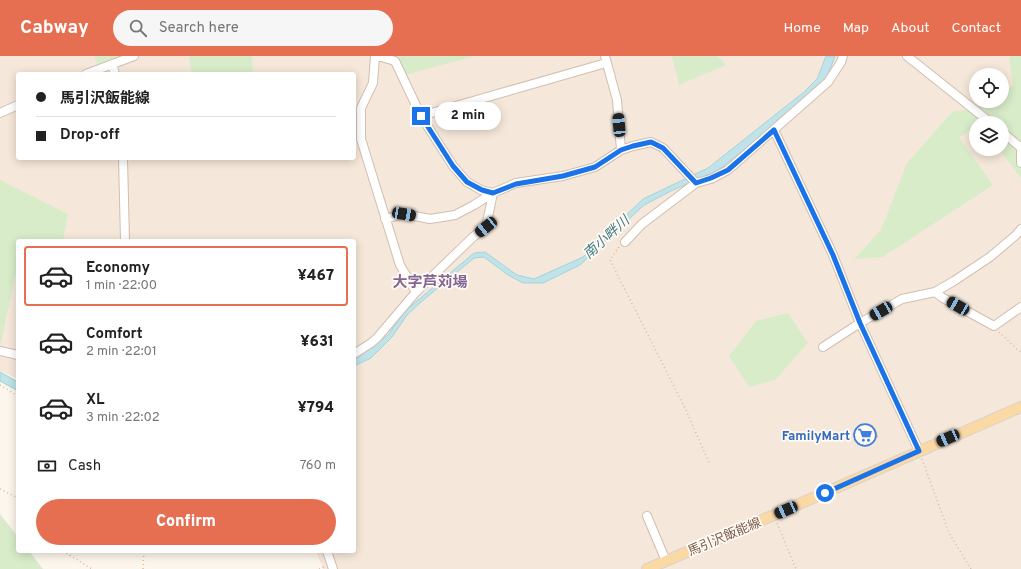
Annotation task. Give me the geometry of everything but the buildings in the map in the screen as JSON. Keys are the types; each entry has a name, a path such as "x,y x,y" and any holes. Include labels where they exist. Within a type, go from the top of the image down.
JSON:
{"main road":[{"name":"馬引沢飯能線","path":"647,569 1021,407"}],"street":[{"path":"91,72 134,56"},
{"path":"375,56 373,83 361,108 361,139 400,265 416,292"},
{"path":"378,56 395,61 421,116 453,166 467,182 482,190 493,193"},
{"path":"625,242 642,224 696,183 728,170 828,82 841,62 843,56"},
{"path":"907,56 981,116"},
{"path":"421,116 606,60 617,100 621,150"},
{"path":"112,64 114,72"},
{"path":"0,113 16,106"},
{"path":"774,130 833,255 860,323 919,451"},
{"path":"1009,137 1021,146 1021,163"},
{"path":"385,218 404,214 430,219 455,215 493,193 516,184 563,176 595,167 621,150 651,142 663,148 696,183"},
{"path":"123,160 125,239"},
{"path":"356,353 377,338 416,292 486,227 493,193"},
{"path":"822,347 902,299 935,292 954,281 990,257 1021,229"},
{"path":"935,292 943,298 994,326 1021,307"},
{"path":"0,352 16,355"},
{"path":"647,516 666,561"},
{"path":"328,553 333,569"}],"path":[{"path":"625,242 619,246 610,260 686,410 710,465"},
{"path":"994,326 1021,353"},
{"path":"0,385 16,395"},
{"path":"919,451 949,533 971,569"},
{"path":"0,489 16,497"},
{"path":"774,515 796,569"},
{"path":"66,553 92,569"},
{"path":"143,569 144,553"}],"shaded area":[{"path":"0,56 1021,56 1021,569 323,569 317,553 356,553 356,239 16,239 16,378 0,371"}],"green space":[{"path":"94,56 128,56 98,65"},
{"path":"189,56 252,56 253,72 192,72"},
{"path":"385,56 475,56 405,75"},
{"path":"672,56 718,56 726,65 679,85"},
{"path":"1009,56 1021,56 1021,178 1004,156 1009,156 1009,116 969,116 969,132 959,137 969,151 969,156 972,156 993,185 883,257 854,259 881,230 907,163 952,112 972,108 1009,108 1009,89 1013,85"},
{"path":"0,180 68,214 63,239 16,239 16,276 0,343"},
{"path":"788,313 808,343 775,380 749,387 729,356 756,321"},
{"path":"0,514 16,534 16,553 31,553 43,569 0,569"}],"water":[{"name":"南小畔川","path":"826,56 835,56 827,77 759,138 717,171 671,191 644,205 580,265 543,283 523,283 508,275 484,257 474,258 407,315 392,337 371,358 356,365 356,359 388,335 405,311 474,253 485,252 517,275 534,279 583,257 643,199 708,168 804,92 817,79"},
{"path":"0,372 16,381 16,390 0,381"}],"place":[{"name":"FamilyMart","path":"865,435"}],"district":[{"name":"大字芦苅場","path":"430,282"}],"route":[{"path":"421,116 453,166 467,182 482,190 493,193 516,184 563,176 595,167 621,150 651,142 663,148 696,183 728,170 774,130 833,255 860,323 919,451 825,493"}]}
